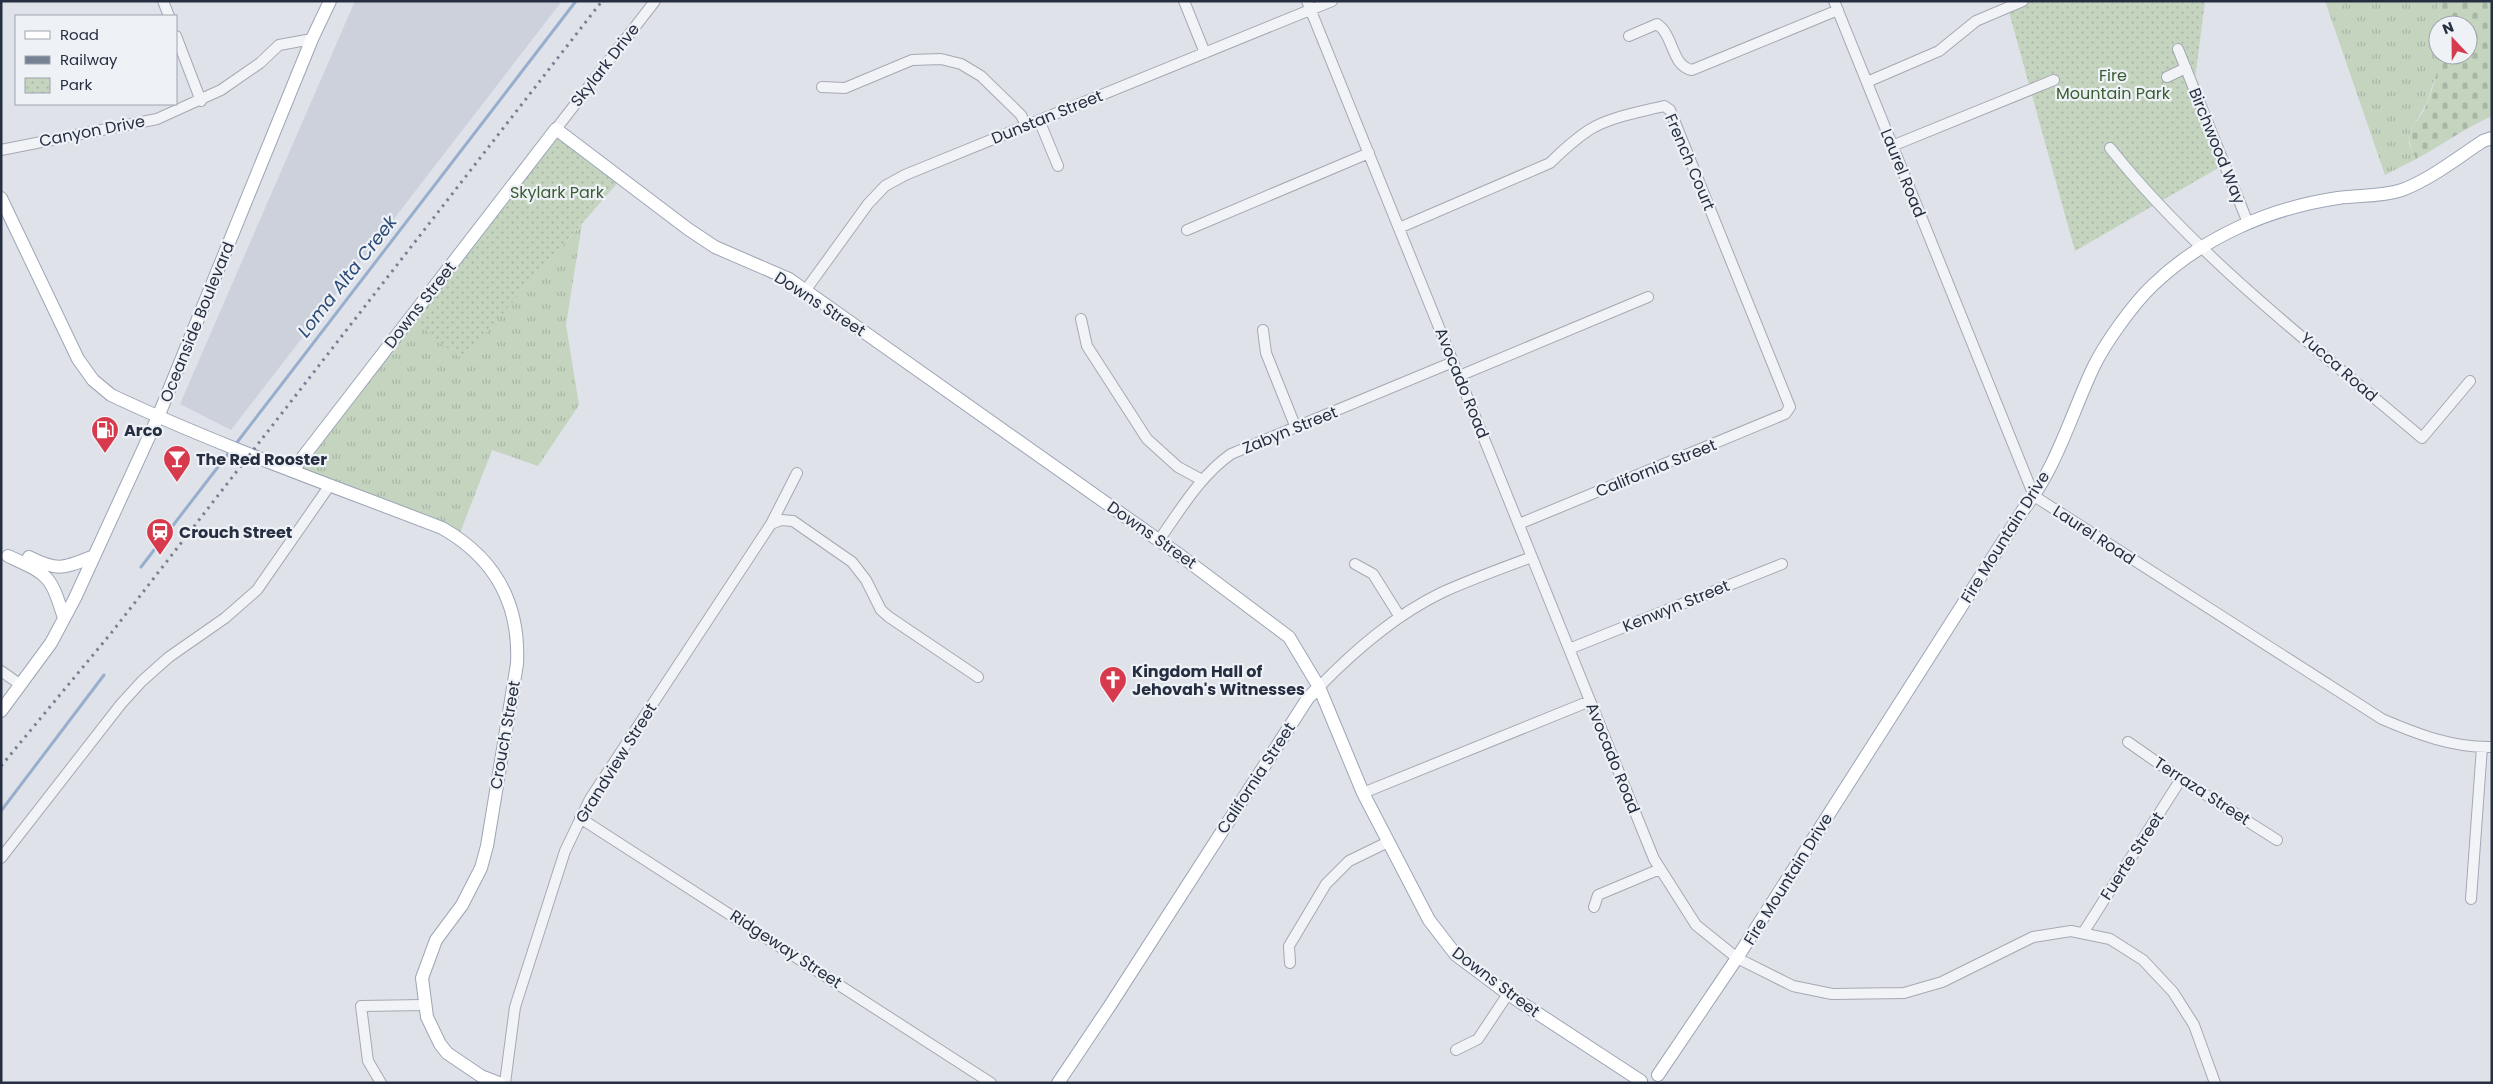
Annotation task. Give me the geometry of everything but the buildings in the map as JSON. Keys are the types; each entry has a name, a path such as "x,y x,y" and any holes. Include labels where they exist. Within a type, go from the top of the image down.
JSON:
{"main road":[{"name":"Oceanside Boulevard","path":"1,711 51,643 94,556 158,417 312,39 330,1"},
{"name":"Downs Street","path":"293,470 556,129 688,230 715,246 789,279 1160,540 1289,637 1319,687 1363,793 1388,842 1429,920 1456,955 1508,994 1641,1082"},
{"name":"Fire Mountain Drive","path":"1661,1079 2023,510 2034,496 2070,425 2094,366 2114,334 2153,285 2201,248 2248,223 2276,212 2339,198 2374,197 2402,190 2422,180 2482,141 2492,138"},
{"name":"Crouch Street","path":"3,206 82,364 93,380 111,395 239,452 293,470 442,528 458,538 490,566 505,592 514,613 518,664 487,846 481,868 462,905 436,940 422,978 427,1017 440,1044 447,1053 481,1076 499,1083"},
{"path":"64,618 54,586 48,578 10,552 52,568 65,567 94,556"},
{"name":"California Street","path":"1058,1083 1308,698 1319,687"},
{"path":"1641,1082 1646,1075 1661,1079"}],"street":[{"path":"163,1 169,15"},
{"name":"Skylark Drive","path":"556,129 655,1"},
{"path":"1184,1 1205,53"},
{"name":"Dunstan Street","path":"806,291 868,204 885,186 916,169 1205,53 1309,6 1332,1"},
{"path":"1867,82 1938,51 1976,21 2023,1"},
{"name":"Avocado Road","path":"1309,6 1654,859 1696,925 1737,958 1793,986 1832,994 1904,993 1942,982 2032,937 2071,931 2110,939 2143,960 2173,992 2194,1025 2215,1083"},
{"path":"1630,36 1657,24 1664,29 1680,62 1685,68 1692,70 1836,6"},
{"name":"Laurel Road","path":"1836,6 2034,496 2382,719 2419,734 2448,742 2487,747"},
{"name":"Canyon Drive","path":"1,150 157,119 201,101 260,63 279,45 312,39"},
{"path":"178,41 201,101"},
{"name":"Birchwood Way","path":"2178,49 2248,223"},
{"path":"822,86 845,88 912,60 940,59 961,64 981,76 1021,115 1026,125"},
{"name":"Birchwood Way","path":"2167,77 2186,68"},
{"path":"1892,146 2054,80"},
{"name":"French Court","path":"1399,228 1550,164 1568,146 1590,129 1609,121 1664,106 1670,110 1790,408"},
{"path":"1039,120 1058,166"},
{"path":"2110,148 2146,192 2201,248"},
{"path":"1187,230 1369,153"},
{"name":"Yucca Road","path":"2201,248 2422,438 2470,381"},
{"path":"1459,376 1648,297"},
{"path":"1081,318 1087,346 1147,439 1178,467 1202,480"},
{"path":"1263,330 1266,353 1296,428"},
{"name":"Zabyn Street","path":"1160,540 1202,480 1214,466 1231,454 1453,362"},
{"name":"California Street","path":"1519,524 1785,414 1790,408"},
{"name":"Grandview Street","path":"505,1083 515,1007 565,851 580,818 590,798 771,524 797,472"},
{"path":"1,858 120,704 142,681 181,647 225,618 257,590 330,484"},
{"path":"771,524 781,520 793,521 852,562 866,580 882,610 889,618 978,677"},
{"name":"California Street","path":"1319,687 1378,632 1400,617 1442,593 1532,557"},
{"path":"1355,564 1373,574 1400,617"},
{"name":"Kenwyn Street","path":"1569,650 1782,564"},
{"path":"1,671 21,685"},
{"path":"1363,793 1590,701"},
{"name":"Terraza Street","path":"2128,742 2181,779 2277,840"},
{"path":"2471,899 2487,747"},
{"name":"Fuerte Street","path":"2082,933 2181,779"},
{"name":"Ridgeway Street","path":"580,818 991,1083"},
{"path":"1290,963 1289,946 1326,884 1349,861 1388,842"},
{"path":"1594,907 1598,895 1660,869"},
{"path":"1456,1050 1478,1039 1508,994"},
{"path":"381,1083 368,1061 361,1006 424,1005"}],"shaded area":[{"path":"355,1 562,1 231,430 180,404"}],"green space":[{"name":"Fire Mountain Park","path":"2006,1 2205,1 2194,87 2225,164 2075,251"},
{"path":"2325,1 2438,1 2439,15 2428,15 2428,65 2439,65 2427,103 2410,131 2409,144 2416,159 2385,175"},
{"path":"2438,1 2492,1 2492,116 2416,159 2411,148 2410,134 2428,102 2438,65 2478,65 2478,15 2439,15"},
{"name":"Skylark Park","path":"556,129 621,179 463,359 436,340 412,316"},
{"path":"582,224 566,325 579,405 538,466 492,450 458,538 293,470 412,316 463,358"}],"waterway":[{"name":"Loma Alta Creek","path":"235,445 576,1"},
{"name":"Loma Alta Creek","path":"141,567 231,450"},
{"name":"Loma Alta Creek","path":"1,811 104,675"}],"railway":[{"path":"1,766 112,632 602,1"}],"place":[{"name":"Arco","path":"105,454"},
{"name":"The Red Rooster","path":"177,483"},
{"name":"Crouch Street","path":"160,556"},
{"name":"Kingdom Hall of Jehovah's Witnesses","path":"1113,704"}]}
